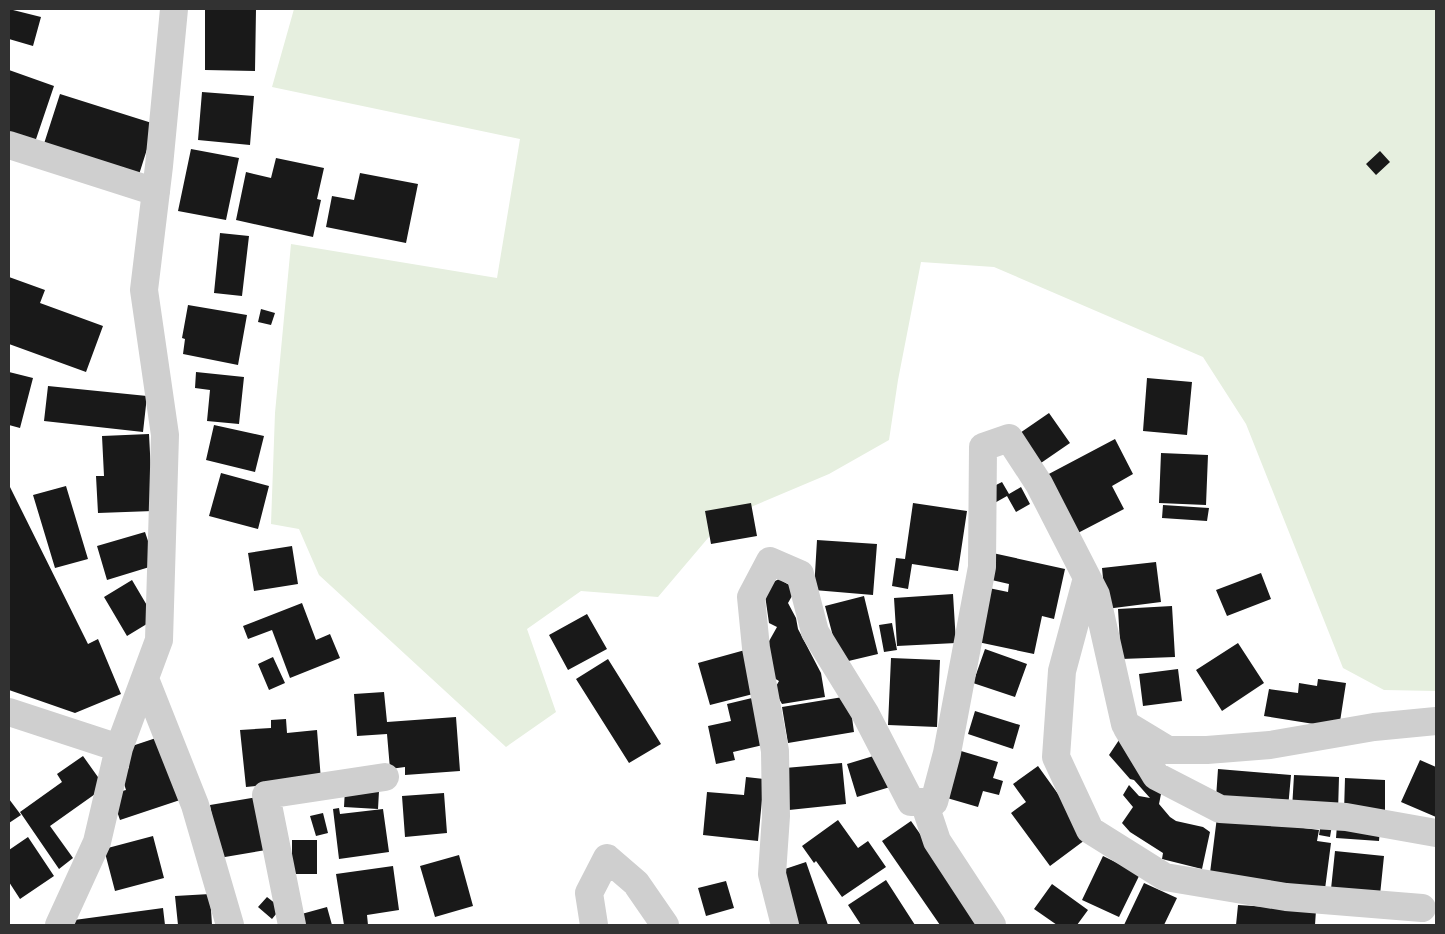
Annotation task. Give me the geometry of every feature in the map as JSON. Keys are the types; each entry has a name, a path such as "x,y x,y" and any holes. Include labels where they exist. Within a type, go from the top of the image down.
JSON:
{"street":[{"path":"59,925 98,842 119,748 159,640 165,435 144,290 156,192 174,9"},
{"path":"9,145 156,192"},
{"path":"785,925 772,874 776,816 775,751 756,648 752,596 770,561 800,574 815,632 865,713 911,802 934,802 948,753 982,567 982,447 1009,438 1039,484 1096,595 1125,724 1156,776 1220,809 1346,816 1436,833"},
{"path":"1087,578 1062,671 1056,757 1090,830 1165,877 1286,897 1422,908"},
{"path":"144,679 195,805 230,925"},
{"path":"9,712 119,748"},
{"path":"1125,724 1168,750 1198,750 1270,745 1374,727 1436,721"},
{"path":"292,925 266,795 385,777"},
{"path":"924,802 937,841 992,925"},
{"path":"594,925 589,893 607,858 636,883 666,925"}],"green space":[{"path":"294,9 1436,9 1436,691 1384,690 1343,668 1246,424 1203,357 994,267 921,262 898,380 889,440 829,474 725,518 658,597 581,591 527,629 556,712 506,747 319,575 299,529 271,524 275,413 291,244 497,278 520,139 272,87"}],"building":[{"path":"9,9 41,17 33,46 9,39"},
{"path":"205,9 256,9 255,71 205,70"},
{"path":"9,70 54,86 33,148 9,139"},
{"path":"202,92 254,96 250,145 198,140"},
{"path":"60,94 155,124 136,184 41,153"},
{"path":"191,149 239,158 226,220 178,211"},
{"path":"1380,151 1390,162 1376,175 1366,164"},
{"path":"276,158 324,168 317,199 321,200 313,237 236,220 246,172 271,178"},
{"path":"360,173 418,184 406,243 326,227 332,196 354,200"},
{"path":"220,233 249,236 242,296 214,293"},
{"path":"9,277 45,290 40,303 103,326 86,372 9,344"},
{"path":"188,305 247,315 238,365 183,354 185,339 182,338"},
{"path":"261,309 275,313 271,325 258,322"},
{"path":"9,372 33,378 20,428 9,425"},
{"path":"196,372 244,377 239,424 207,421 210,390 195,388"},
{"path":"1147,378 1192,382 1187,435 1143,431"},
{"path":"48,386 147,396 143,432 44,421"},
{"path":"1049,413 1070,443 1038,465 1017,435"},
{"path":"214,425 264,436 255,472 206,460"},
{"path":"149,434 153,511 98,513 96,476 104,476 102,436"},
{"path":"1115,439 1133,474 1112,486 1124,509 1076,534 1045,476"},
{"path":"1161,453 1208,455 1206,505 1159,503"},
{"path":"221,473 269,486 258,529 209,516"},
{"path":"1002,482 1009,494 1021,487 1030,504 1016,512 1007,496 991,505 984,491"},
{"path":"9,485 88,644 98,639 121,694 75,713 9,690"},
{"path":"66,486 88,559 55,568 33,495"},
{"path":"751,503 757,536 711,544 705,511"},
{"path":"913,503 967,511 958,571 912,564 908,589 892,586 896,558 905,559"},
{"path":"1163,505 1209,508 1207,521 1162,518"},
{"path":"145,532 156,565 107,580 97,546"},
{"path":"817,540 877,544 873,595 814,590"},
{"path":"292,546 298,584 254,591 248,553"},
{"path":"988,552 1065,569 1054,619 1042,616 1034,654 973,641 984,587 1008,592 1009,584 983,578"},
{"path":"1156,562 1161,602 1106,609 1102,568"},
{"path":"1261,573 1271,599 1227,616 1216,590"},
{"path":"779,579 791,586 800,582 788,603 796,618 798,629 821,673 825,697 782,704 774,690 779,681 774,678 768,643 777,627 769,623 765,595 771,583"},
{"path":"132,580 155,619 127,636 104,597"},
{"path":"953,594 956,643 897,646 894,598"},
{"path":"864,596 878,654 840,663 825,606"},
{"path":"302,603 316,640 330,634 340,658 290,678 272,630 248,639 243,626"},
{"path":"1172,606 1175,657 1121,659 1118,609"},
{"path":"587,614 607,649 568,670 549,635"},
{"path":"892,623 897,650 884,652 879,625"},
{"path":"1238,643 1264,683 1222,711 1196,670"},
{"path":"985,649 1027,664 1015,697 973,683"},
{"path":"745,650 757,693 710,705 698,663"},
{"path":"273,657 285,683 269,690 258,664"},
{"path":"891,658 940,660 937,727 888,725"},
{"path":"608,659 661,744 629,763 576,679"},
{"path":"1178,669 1182,701 1143,706 1139,674"},
{"path":"1318,679 1346,683 1339,728 1264,716 1269,689 1298,693 1299,683 1317,686"},
{"path":"384,692 387,722 456,717 460,771 405,775 405,767 390,769 387,734 357,736 354,694"},
{"path":"849,696 854,732 788,743 782,707"},
{"path":"752,698 763,745 733,752 735,760 716,764 708,726 731,721 727,704"},
{"path":"975,711 1020,725 1013,749 968,734"},
{"path":"286,719 287,733 317,730 321,780 246,787 240,730 271,728 271,720"},
{"path":"159,737 180,800 120,820 111,794 126,790 120,771 129,768 123,749"},
{"path":"1119,740 1162,789 1159,804 1170,817 1176,821 1203,827 1210,832 1202,869 1162,859 1163,853 1130,832 1122,823 1133,807 1123,795 1129,785 1139,796 1150,798 1109,755"},
{"path":"961,751 998,762 993,778 1003,781 999,795 983,791 978,807 947,798"},
{"path":"880,754 890,787 857,797 847,764"},
{"path":"83,756 105,787 50,826 73,858 59,869 20,812 62,782 57,774"},
{"path":"1420,760 1436,767 1436,817 1401,802"},
{"path":"842,763 846,804 789,810 785,768"},
{"path":"1038,766 1089,837 1050,866 1011,813 1026,802 1013,784"},
{"path":"1218,769 1291,775 1288,808 1216,798"},
{"path":"1294,775 1339,777 1338,812 1292,809"},
{"path":"746,777 764,779 758,841 703,835 707,792 744,795"},
{"path":"1345,778 1385,780 1385,813 1344,812"},
{"path":"345,789 379,791 378,809 344,807"},
{"path":"444,793 447,833 405,837 402,796"},
{"path":"257,797 266,850 219,858 210,805"},
{"path":"9,799 21,815 9,823"},
{"path":"339,808 340,814 383,809 389,852 339,859 333,809"},
{"path":"323,813 328,833 316,836 310,816"},
{"path":"1217,817 1319,830 1317,841 1331,843 1325,889 1210,873"},
{"path":"838,820 858,848 868,841 886,867 842,897 816,861 814,863 802,846"},
{"path":"911,821 984,925 940,925 882,841"},
{"path":"1321,823 1332,825 1330,837 1319,835"},
{"path":"1337,825 1380,828 1379,841 1336,838"},
{"path":"153,836 164,878 115,891 104,849"},
{"path":"28,837 54,876 20,899 9,882 9,850"},
{"path":"292,840 317,840 317,874 292,874"},
{"path":"1335,851 1384,856 1380,895 1331,889"},
{"path":"459,855 473,906 435,917 420,866"},
{"path":"1103,856 1140,874 1119,917 1082,900"},
{"path":"806,862 828,925 798,925 779,871"},
{"path":"393,866 399,910 367,915 368,925 344,925 336,874"},
{"path":"886,880 915,925 861,925 848,905"},
{"path":"726,881 734,908 706,916 698,888"},
{"path":"1144,883 1177,898 1164,925 1124,925"},
{"path":"1052,884 1088,910 1077,925 1057,925 1034,909"},
{"path":"210,894 212,925 178,925 175,896"},
{"path":"267,897 281,908 272,919 258,907"},
{"path":"1238,905 1316,910 1315,925 1236,925"},
{"path":"327,907 332,925 301,925 298,915"},
{"path":"163,908 165,925 68,925 67,921"}]}
